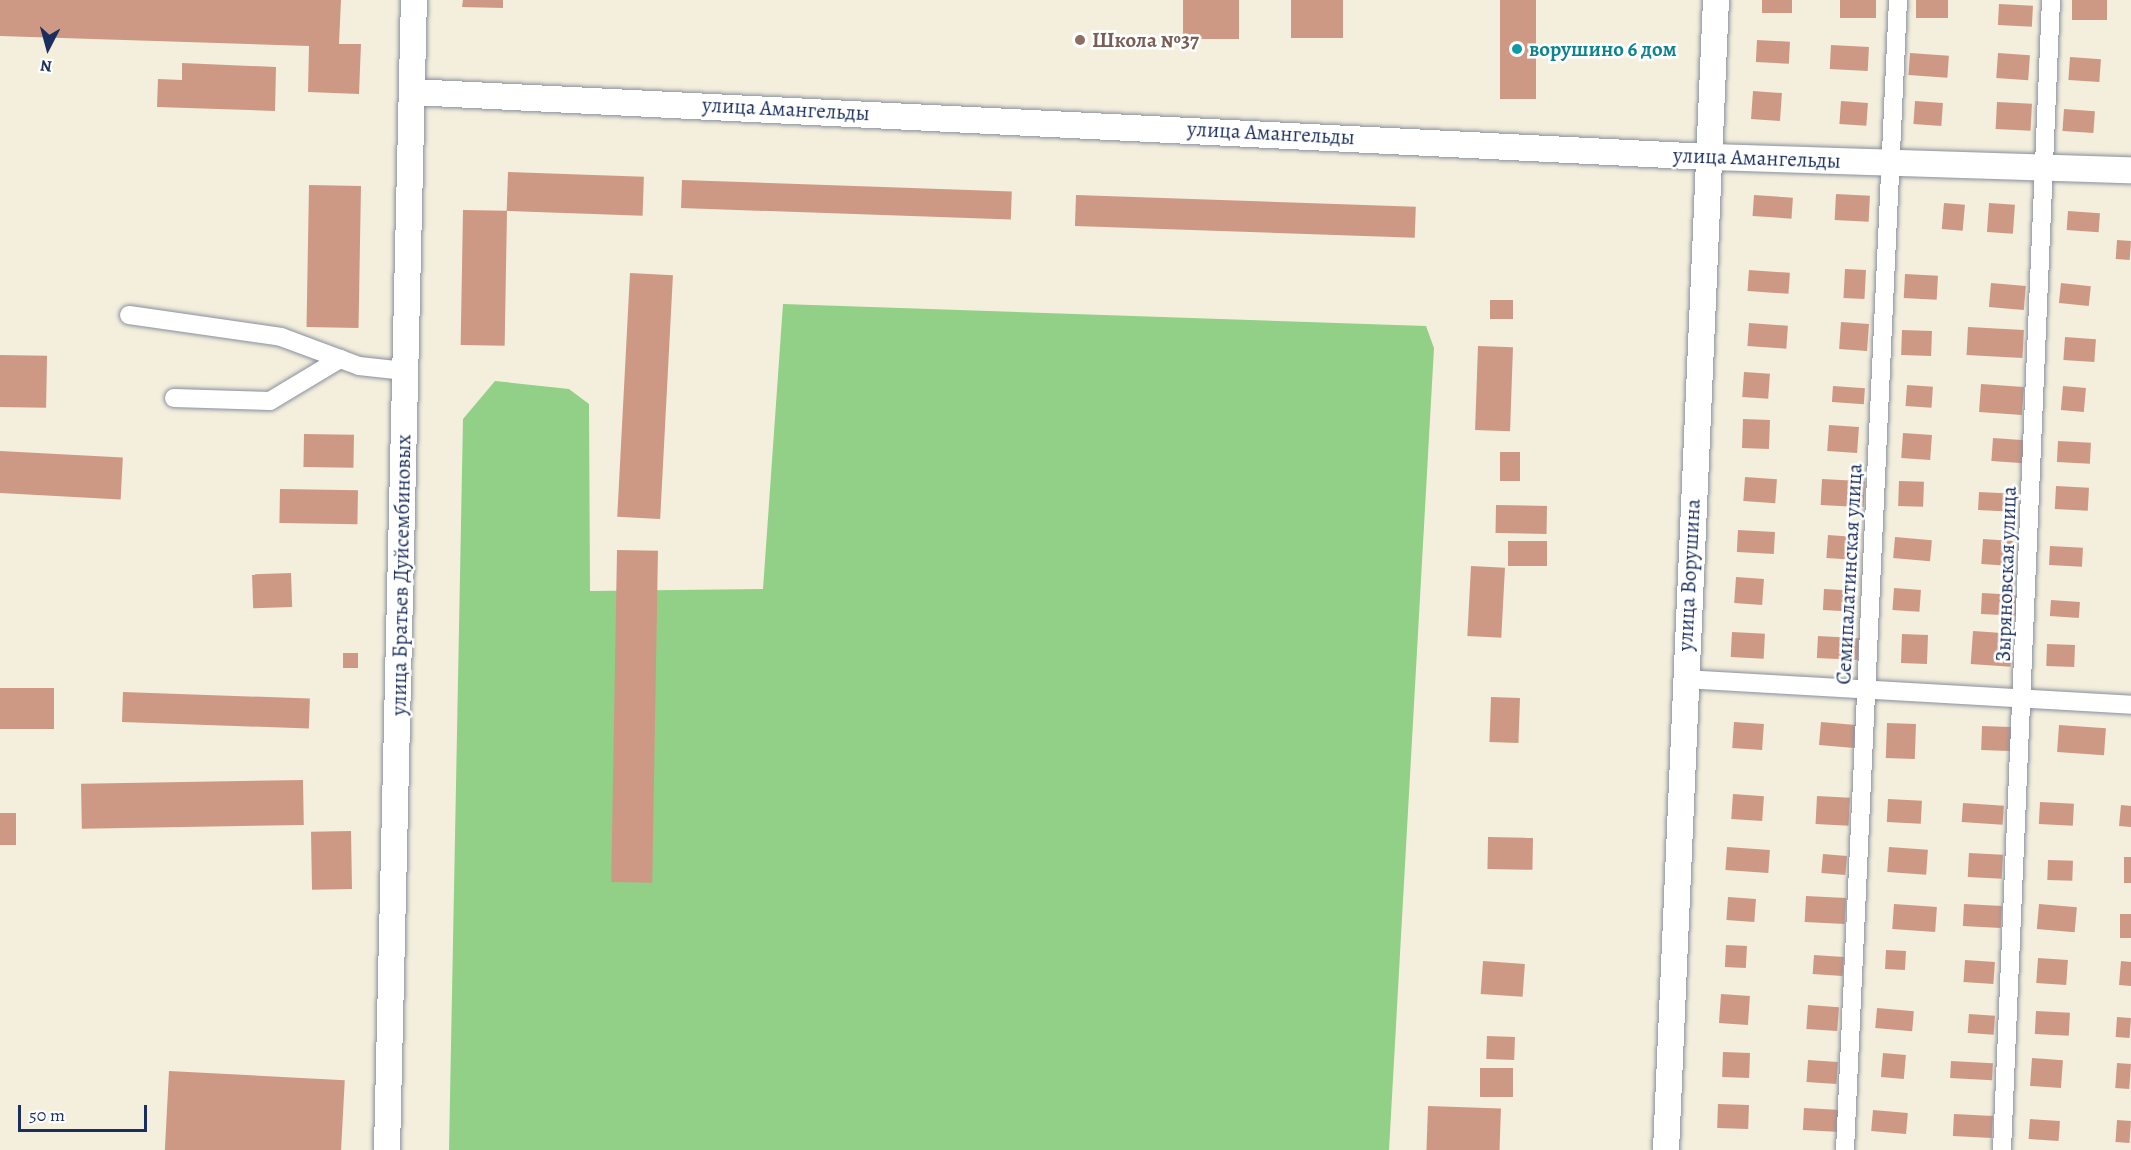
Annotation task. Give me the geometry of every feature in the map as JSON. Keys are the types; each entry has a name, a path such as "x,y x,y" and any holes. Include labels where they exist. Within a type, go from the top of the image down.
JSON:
{"street":[{"name":"улица Братьев Дуйсембиновых","path":"387,1150 414,0"},
{"name":"улица Ворушина","path":"1666,1150 1684,679 1716,0"},
{"name":"Семипалатинская улица","path":"1845,1150 1898,0"},
{"name":"Зыряновская улица","path":"2002,1150 2024,697 2051,0"},
{"name":"улица Амангельды","path":"412,92 1709,157 2131,170"},
{"path":"129,315 281,337 359,366 405,371"},
{"path":"174,398 270,401 340,359"},
{"path":"1684,679 2131,705"}],"green space":[{"path":"783,304 1426,326 1434,348 1389,1150 449,1150 463,419 495,381 569,389 589,404 590,591 763,589"}],"building":[{"path":"0,0 341,0 339,44 361,44 359,94 308,92 309,46 0,36"},
{"path":"463,0 503,0 503,8 462,7"},
{"path":"1183,0 1239,0 1239,39 1183,39"},
{"path":"1291,0 1343,0 1343,38 1291,38"},
{"name":"ворушино 6 дом","path":"1500,0 1536,0 1536,99 1500,99"},
{"path":"1762,0 1792,0 1792,13 1762,13"},
{"path":"1840,0 1876,0 1876,18 1840,18"},
{"path":"1916,0 1948,0 1948,18 1916,18"},
{"path":"2072,0 2107,0 2107,20 2072,20"},
{"path":"1999,4 2033,6 2032,27 1998,25"},
{"path":"1757,40 1790,42 1789,64 1756,62"},
{"path":"1831,45 1869,47 1868,71 1830,69"},
{"path":"1910,53 1949,56 1947,78 1908,75"},
{"path":"1998,53 2030,55 2028,80 1996,78"},
{"path":"2070,57 2101,59 2099,82 2068,80"},
{"path":"182,63 276,67 275,111 157,107 158,79 182,80"},
{"path":"1753,91 1782,93 1780,121 1751,119"},
{"path":"1841,101 1868,103 1866,126 1839,124"},
{"path":"1915,101 1943,103 1941,126 1913,124"},
{"path":"1997,102 2032,104 2031,131 1996,129"},
{"path":"2064,109 2095,111 2093,133 2062,131"},
{"path":"508,172 644,177 643,216 507,211"},
{"path":"682,180 1012,192 1011,219 681,208"},
{"path":"309,185 361,186 359,328 307,327"},
{"path":"1836,194 1870,196 1869,222 1835,220"},
{"path":"1076,195 1416,207 1415,238 1075,226"},
{"path":"1754,195 1793,198 1791,219 1753,216"},
{"path":"1944,203 1965,205 1963,231 1942,229"},
{"path":"1989,203 2015,205 2013,234 1987,232"},
{"path":"463,210 507,211 505,346 461,345"},
{"path":"2068,211 2100,213 2099,232 2067,230"},
{"path":"2117,240 2131,241 2130,260 2116,259"},
{"path":"1845,269 1866,270 1864,299 1843,298"},
{"path":"1749,270 1790,273 1788,294 1748,291"},
{"path":"630,273 673,275 660,519 617,517"},
{"path":"1905,274 1938,276 1937,300 1904,298"},
{"path":"1991,283 2026,286 2024,310 1989,307"},
{"path":"2061,283 2091,286 2089,306 2059,303"},
{"path":"1490,300 1513,300 1513,319 1490,319"},
{"path":"1841,322 1869,324 1867,351 1839,349"},
{"path":"1749,323 1788,326 1786,349 1747,346"},
{"path":"1968,327 2024,330 2022,358 1967,355"},
{"path":"1902,330 1932,331 1931,356 1901,355"},
{"path":"2065,337 2096,339 2094,362 2063,360"},
{"path":"1478,346 1513,347 1510,431 1475,430"},
{"path":"0,355 47,356 46,408 0,407"},
{"path":"1744,372 1770,374 1768,399 1742,397"},
{"path":"1981,384 2024,387 2022,415 1979,412"},
{"path":"1907,385 1933,387 1931,408 1906,406"},
{"path":"1833,386 1865,388 1864,404 1832,402"},
{"path":"2063,386 2086,388 2084,412 2061,410"},
{"path":"1743,419 1770,420 1769,449 1742,448"},
{"path":"1829,425 1859,427 1857,453 1827,451"},
{"path":"1903,433 1932,435 1930,460 1901,458"},
{"path":"304,434 354,435 353,468 303,467"},
{"path":"1993,438 2025,440 2023,463 1991,461"},
{"path":"2058,441 2091,443 2090,464 2057,462"},
{"path":"0,451 123,457 121,499 0,493"},
{"path":"1500,452 1520,452 1520,481 1500,481"},
{"path":"1745,477 1777,479 1775,503 1743,501"},
{"path":"1822,479 1865,481 1864,507 1821,505"},
{"path":"1899,481 1924,482 1923,507 1898,506"},
{"path":"2056,486 2089,488 2088,511 2055,509"},
{"path":"280,489 358,490 357,524 279,523"},
{"path":"1979,492 2014,494 2013,512 1978,510"},
{"path":"1496,505 1547,506 1547,534 1496,533"},
{"path":"1738,530 1775,532 1774,554 1737,552"},
{"path":"1828,535 1859,537 1857,560 1826,558"},
{"path":"1895,537 1932,540 1930,561 1893,558"},
{"path":"1983,539 2013,541 2011,566 1981,564"},
{"path":"1508,541 1547,541 1547,566 1508,566"},
{"path":"2050,546 2083,548 2082,567 2049,565"},
{"path":"617,550 658,551 652,883 611,882"},
{"path":"1471,566 1505,568 1501,638 1467,636"},
{"path":"291,573 292,607 253,608 252,574"},
{"path":"1736,577 1764,579 1762,605 1734,603"},
{"path":"1894,588 1921,590 1919,612 1892,610"},
{"path":"1824,589 1857,591 1856,612 1823,610"},
{"path":"1982,593 2018,595 2017,616 1981,614"},
{"path":"2051,600 2080,602 2079,618 2050,616"},
{"path":"1973,631 2013,634 2011,667 1971,664"},
{"path":"1732,632 1765,634 1764,659 1731,657"},
{"path":"1902,634 1928,635 1927,664 1901,663"},
{"path":"1818,636 1859,638 1858,660 1817,658"},
{"path":"2047,644 2075,645 2074,667 2046,666"},
{"path":"343,653 358,653 358,668 343,668"},
{"path":"0,688 54,688 54,729 0,729"},
{"path":"123,692 310,699 309,729 122,722"},
{"path":"1491,697 1520,698 1518,743 1489,742"},
{"path":"1734,722 1764,724 1762,750 1732,748"},
{"path":"1821,722 1856,725 1854,748 1819,745"},
{"path":"1887,723 1916,724 1915,759 1886,758"},
{"path":"2059,725 2106,728 2104,755 2057,752"},
{"path":"1982,726 2011,727 2010,751 1981,750"},
{"path":"303,780 304,825 82,829 81,784"},
{"path":"1733,794 1764,796 1762,821 1731,819"},
{"path":"1817,796 1850,798 1848,826 1816,824"},
{"path":"1888,799 1922,801 1921,824 1887,822"},
{"path":"2040,802 2074,804 2073,826 2039,824"},
{"path":"1963,803 2004,806 2003,825 1962,822"},
{"path":"2121,805 2131,806 2131,827 2119,826"},
{"path":"0,813 16,813 16,845 0,845"},
{"path":"351,831 352,889 312,890 311,832"},
{"path":"1488,837 1533,838 1532,870 1487,869"},
{"path":"1727,847 1770,850 1768,873 1725,870"},
{"path":"1889,847 1928,850 1926,875 1887,872"},
{"path":"1969,853 2003,855 2002,879 1968,877"},
{"path":"1823,854 1847,856 1845,875 1821,873"},
{"path":"2124,857 2131,857 2131,883 2124,883"},
{"path":"2048,860 2073,861 2072,881 2047,880"},
{"path":"1806,896 1846,898 1845,924 1805,922"},
{"path":"1728,897 1756,899 1754,922 1726,920"},
{"path":"1894,904 1937,907 1935,932 1892,929"},
{"path":"1964,904 2002,906 2001,928 1963,926"},
{"path":"2039,904 2077,907 2075,932 2037,929"},
{"path":"2120,914 2131,914 2131,938 2120,938"},
{"path":"1726,945 1747,946 1746,968 1725,967"},
{"path":"1886,950 1906,951 1905,970 1885,969"},
{"path":"1814,955 1844,957 1843,976 1813,974"},
{"path":"2038,958 2068,960 2066,985 2036,983"},
{"path":"1965,960 1995,962 1993,984 1963,982"},
{"path":"1483,961 1525,964 1523,997 1481,994"},
{"path":"2121,961 2131,962 2131,986 2119,985"},
{"path":"1721,994 1750,996 1748,1025 1719,1023"},
{"path":"1808,1005 1839,1007 1837,1031 1806,1029"},
{"path":"1877,1008 1914,1011 1912,1031 1875,1028"},
{"path":"2036,1011 2070,1013 2069,1036 2035,1034"},
{"path":"1969,1014 1995,1016 1994,1035 1968,1033"},
{"path":"2117,1017 2131,1018 2130,1038 2116,1037"},
{"path":"1487,1036 1515,1037 1514,1060 1486,1059"},
{"path":"1723,1052 1750,1053 1749,1078 1722,1077"},
{"path":"1883,1053 1906,1055 1904,1079 1881,1077"},
{"path":"2032,1058 2063,1060 2061,1088 2030,1086"},
{"path":"1808,1060 1838,1062 1836,1084 1806,1082"},
{"path":"1951,1061 1993,1063 1992,1080 1950,1078"},
{"path":"2117,1063 2131,1064 2129,1089 2115,1088"},
{"path":"1480,1068 1513,1068 1513,1097 1480,1097"},
{"path":"169,1071 345,1080 341,1150 165,1150"},
{"path":"1718,1104 1749,1105 1748,1129 1717,1128"},
{"path":"1428,1106 1501,1109 1500,1150 1426,1150"},
{"path":"1804,1108 1841,1110 1840,1132 1803,1130"},
{"path":"1873,1110 1908,1113 1906,1134 1871,1131"},
{"path":"1954,1114 1993,1116 1992,1138 1953,1136"},
{"path":"2030,1119 2060,1121 2059,1141 2029,1139"},
{"path":"2117,1120 2131,1121 2129,1143 2115,1142"}],"place":[{"name":"Школа №37","path":"1080,40"},
{"name":"ворушино 6 дом","path":"1517,49"}]}
